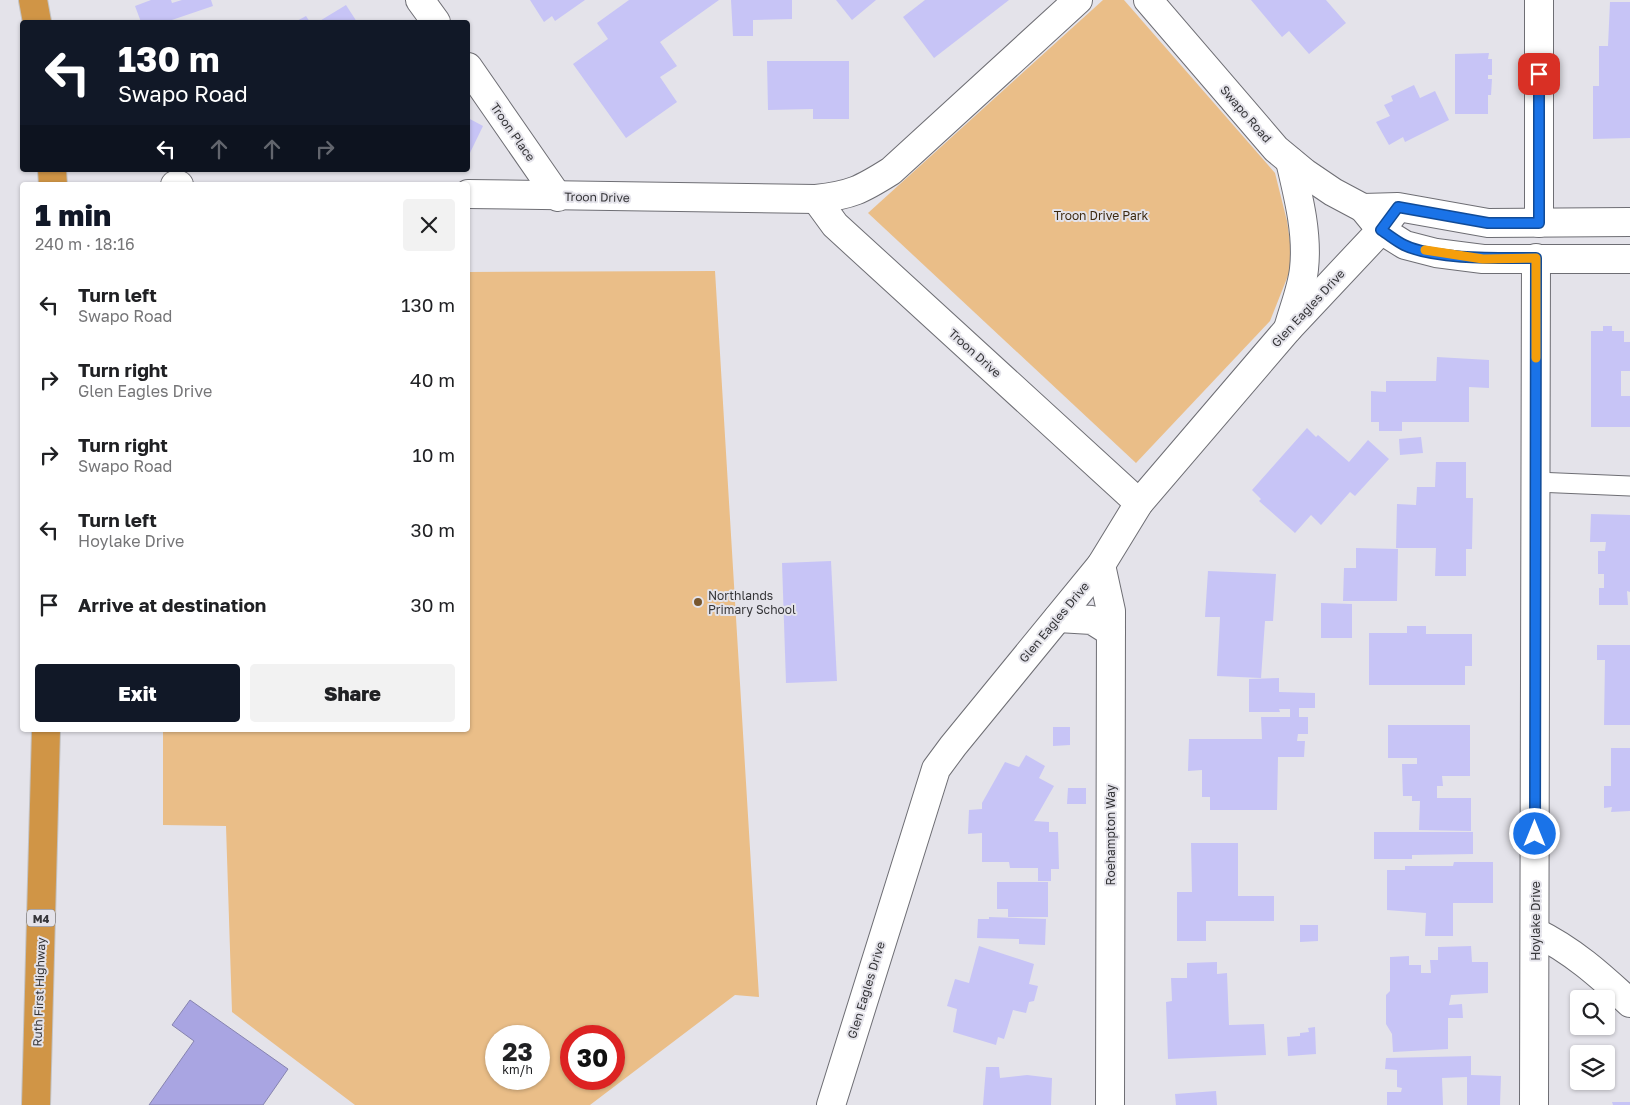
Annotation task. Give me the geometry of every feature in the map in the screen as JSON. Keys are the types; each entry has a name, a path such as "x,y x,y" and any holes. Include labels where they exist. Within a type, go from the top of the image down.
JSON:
{"highway":[{"path":"33,0 37,20"},
{"name":"Ruth First Highway","path":"36,1105 46,732"}],"street":[{"path":"420,0 435,20"},
{"name":"Troon Drive","path":"470,194 816,199 844,196 863,189 890,171 1078,0"},
{"name":"Swapo Road","path":"1148,0 1276,149 1333,192 1363,208 1381,230 1405,245 1436,253 1483,259 1630,259"},
{"path":"1539,0 1539,223"},
{"name":"Troon Place","path":"470,70 558,196"},
{"path":"1288,330 1304,269 1301,215 1290,161"},
{"name":"Troon Drive","path":"816,199 835,225 1139,502"},
{"name":"Swapo Road","path":"1363,208 1398,207 1488,223 1630,222"},
{"name":"Glen Eagles Drive","path":"831,1105 936,769 1101,565 1139,502 1288,330 1381,230 1398,207"},
{"name":"Hoylake Drive","path":"1534,1105 1536,258"},
{"name":"Roehampton Way","path":"1101,565 1110,611 1111,632 1110,1105"},
{"path":"1058,618 1092,620 1111,632"},
{"path":"1535,932 1560,944 1585,962 1630,1002"}],"lane":[{"path":"1536,482 1630,486"}],"green space":[{"name":"Troon Drive Park","path":"1103,0 1124,0 1275,173 1287,221 1293,263 1270,321 1136,463 868,213"},
{"name":"Northlands Primary School","path":"715,271 759,997 735,995 625,1078 625,1025 560,1025 560,1090 610,1090 590,1105 355,1105 232,1012 226,826 163,825 163,732 470,732 470,272"}],"shaded area":[{"path":"190,1000 288,1069 263,1105 149,1105 194,1041 172,1025"}],"building":[{"path":"151,0 171,0 172,3 182,0 211,0 213,6 172,20 140,20 135,6"},
{"path":"530,0 585,0 555,21 552,16 544,22"},
{"path":"629,0 719,0 660,42 677,66 660,77 677,102 626,138 573,64 608,39 597,23"},
{"path":"731,0 792,0 792,19 753,20 753,36 733,36"},
{"path":"836,0 876,0 852,20"},
{"path":"925,0 1009,0 934,58 903,17"},
{"path":"1251,0 1326,0 1346,23 1309,54 1289,31 1282,37"},
{"path":"1610,2 1630,2 1630,138 1593,139 1593,86 1599,86 1599,46 1608,46"},
{"path":"346,5 356,20 321,20"},
{"path":"306,16 309,20 299,20"},
{"path":"1489,53 1488,59 1492,59 1492,75 1488,75 1488,79 1492,79 1491,95 1488,95 1488,114 1455,114 1455,54"},
{"path":"767,61 849,61 849,119 813,119 813,109 768,110"},
{"path":"1414,85 1420,98 1435,91 1449,120 1405,142 1403,137 1389,145 1376,122 1390,116 1384,105 1393,101 1391,96"},
{"path":"470,119 483,126 470,153"},
{"path":"1603,326 1612,326 1612,331 1624,331 1624,342 1630,342 1630,371 1621,371 1621,396 1630,396 1630,427 1591,427 1591,331 1603,331"},
{"path":"1437,357 1489,360 1489,388 1469,387 1469,422 1402,422 1402,431 1379,431 1379,422 1371,422 1371,391 1386,392 1386,381 1436,381"},
{"path":"1307,428 1349,462 1368,440 1389,459 1355,496 1350,492 1321,525 1311,515 1295,533 1259,501 1261,499 1252,490"},
{"path":"1421,437 1423,453 1400,455 1399,439"},
{"path":"1436,462 1466,462 1466,498 1473,498 1472,549 1466,549 1466,576 1435,576 1436,548 1396,548 1397,504 1416,505 1417,487 1435,487"},
{"path":"1591,514 1630,515 1630,592 1627,591 1628,605 1599,605 1599,588 1604,588 1604,574 1598,574 1598,551 1605,551 1606,542 1590,542"},
{"path":"1356,548 1398,549 1397,601 1343,601 1344,568 1356,568"},
{"path":"831,561 837,681 786,683 782,563"},
{"path":"1208,571 1276,574 1273,621 1265,621 1261,678 1217,676 1220,617 1205,617"},
{"path":"1321,603 1352,604 1352,638 1321,638"},
{"path":"1407,626 1426,626 1426,634 1472,634 1472,666 1465,666 1465,685 1369,685 1369,633 1407,633"},
{"path":"1597,645 1630,645 1630,725 1604,725 1605,660 1597,660"},
{"path":"1279,678 1279,692 1315,693 1315,708 1299,708 1299,717 1308,717 1308,734 1298,734 1297,741 1305,741 1304,757 1278,757 1277,810 1210,810 1210,797 1202,797 1202,770 1188,771 1189,739 1262,739 1261,717 1290,717 1290,709 1279,709 1280,712 1249,712 1249,679"},
{"path":"1388,725 1470,725 1470,776 1442,776 1443,786 1437,786 1437,798 1471,798 1471,831 1419,830 1420,801 1412,801 1412,796 1403,796 1402,764 1417,764 1417,758 1388,758"},
{"path":"1053,727 1070,727 1070,745 1053,746"},
{"path":"1611,748 1630,748 1630,811 1611,812 1612,807 1604,808 1604,786 1611,786"},
{"path":"1026,755 1045,766 1039,778 1054,786 1034,821 1049,822 1049,832 1058,832 1059,869 1051,869 1051,881 1038,881 1038,868 1010,868 1009,862 982,862 982,833 968,834 969,810 982,809 982,803 1005,762 1019,767"},
{"path":"1068,788 1086,788 1086,804 1067,804"},
{"path":"1374,832 1473,832 1473,854 1412,855 1412,859 1374,859"},
{"path":"1191,843 1238,843 1238,896 1274,896 1274,921 1206,921 1206,941 1177,941 1177,892 1192,892"},
{"path":"1454,862 1493,862 1493,903 1453,903 1453,936 1425,936 1426,913 1387,910 1387,870 1405,870 1405,866 1453,866"},
{"path":"997,882 1048,882 1048,917 1008,917 1008,909 997,909"},
{"path":"989,917 1046,919 1045,945 1019,944 1019,939 977,938 978,919 989,919"},
{"path":"1300,925 1318,925 1318,941 1300,942"},
{"path":"979,946 1034,964 1029,984 1038,986 1034,1001 1029,1002 1026,1013 1013,1010 1004,1039 998,1037 996,1045 953,1032 957,1009 947,1006 955,979 969,983"},
{"path":"1471,946 1472,962 1488,962 1488,993 1451,995 1449,1005 1462,1004 1463,1018 1448,1018 1448,1049 1393,1052 1392,1034 1386,1024 1386,995 1390,991 1390,957 1409,956 1409,965 1421,965 1421,973 1431,973 1430,960 1438,960 1438,947"},
{"path":"1217,962 1217,974 1227,973 1229,1025 1264,1024 1266,1055 1168,1059 1166,1002 1172,1001 1171,978 1187,978 1187,963"},
{"path":"1315,1027 1316,1054 1288,1056 1287,1037 1300,1036 1300,1033 1309,1032 1308,1028"},
{"path":"1471,1056 1471,1075 1501,1076 1500,1105 1467,1105 1467,1077 1442,1078 1443,1105 1387,1105 1387,1092 1401,1092 1402,1088 1397,1087 1397,1070 1385,1069 1386,1058"},
{"path":"986,1067 999,1067 1000,1078 1027,1075 1052,1078 1051,1105 983,1105"},
{"path":"1216,1091 1217,1105 1176,1105 1175,1094"},
{"path":"1612,1102 1630,1102 1630,1105 1613,1105"}],"slow traffic":[{"path":"1425,250 1483,259 1536,258 1536,358"}],"place":[{"name":"Northlands Primary School","path":"698,602"}],"route":[{"path":"1535,834 1536,258 1483,259 1436,253 1405,245 1381,230 1398,207 1444,217 1488,223 1539,223 1539,74"}]}
